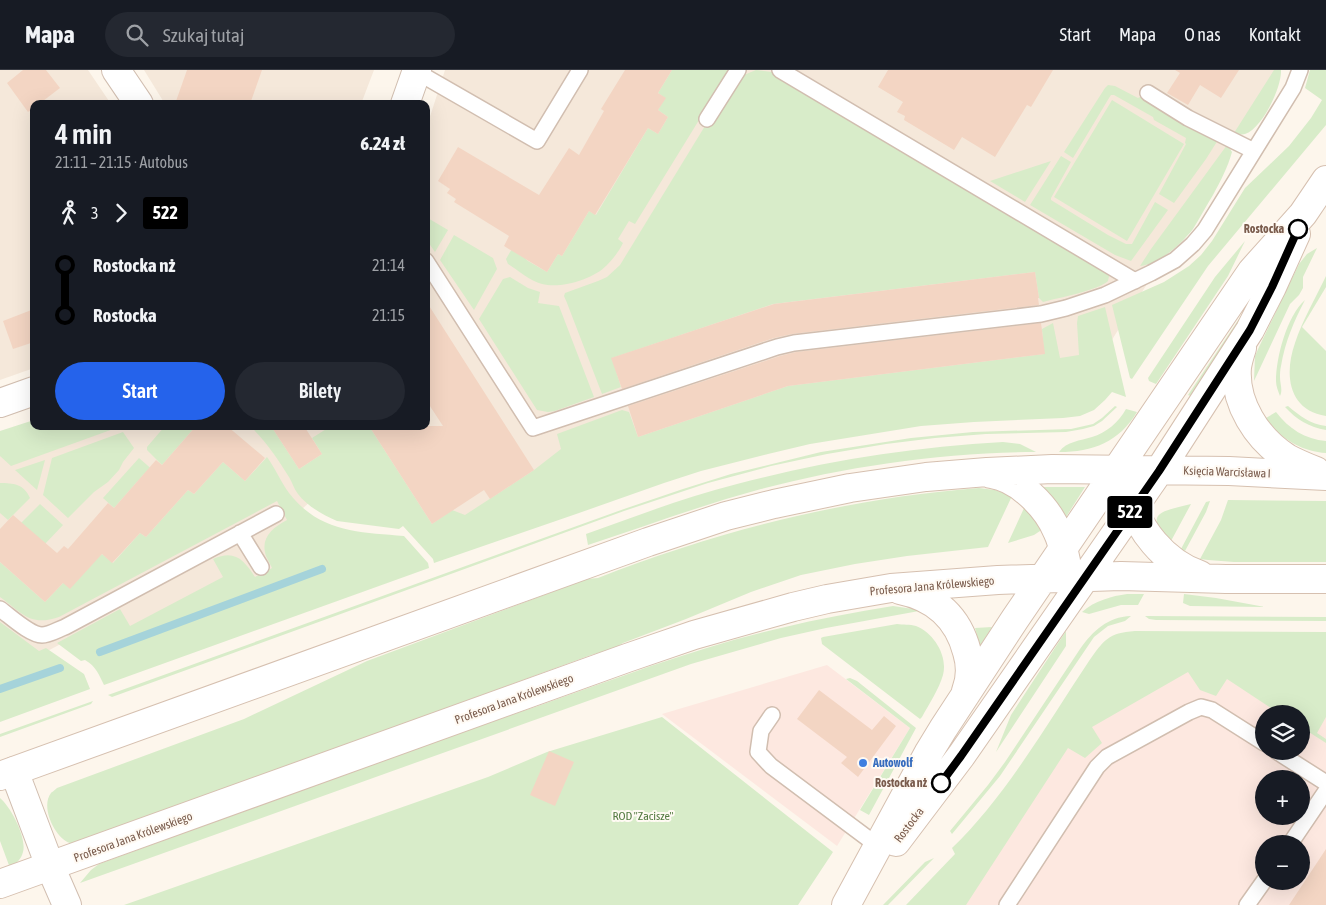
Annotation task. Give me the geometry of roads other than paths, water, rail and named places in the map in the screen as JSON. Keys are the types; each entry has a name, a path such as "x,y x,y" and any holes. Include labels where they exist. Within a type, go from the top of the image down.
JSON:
{"street":[{"path":"406,100 417,71"},
{"path":"122,73 136,100"},
{"name":"Rostocka","path":"1063,549 1123,470 1136,442 1252,271 1304,214 1326,180"},
{"name":"Rostocka","path":"961,700 1066,577 1134,508 1244,338 1272,287 1304,214"},
{"name":"Księcia Warcisława I","path":"1244,338 1237,366 1238,385 1250,420 1260,434 1274,448 1288,458 1326,476"},
{"path":"0,402 30,392"},
{"path":"67,905 7,773 582,565 726,516 850,488 926,477 976,472 1123,470 1134,508 1148,534 1170,559 1199,575 1216,578"},
{"name":"Księcia Warcisława I","path":"1123,470 1229,471 1326,476"},
{"path":"976,472 997,475 1012,482 1025,490 1045,510 1057,529 1063,549 1066,577 1121,576 1326,580"},
{"name":"Rostocka","path":"847,905 961,756 1055,620 1066,577"},
{"name":"Profesora Jana Królewskiego","path":"0,884 694,635 827,599 891,588 1066,577"},
{"name":"Rostocka","path":"847,905 929,752 961,700 967,688 970,674 969,659 965,646 952,620 933,603 919,595 891,588"}],"lane":[{"path":"417,71 537,141 580,70"},
{"path":"707,119 738,70"},
{"path":"780,70 1135,281"},
{"path":"430,267 534,428 777,347 804,342 1041,314 1096,299 1175,260 1194,244 1210,222 1293,88 1300,70"},
{"path":"1148,93 1188,118 1254,151"},
{"path":"0,609 34,633 47,634 276,514"},
{"path":"240,534 261,567"},
{"path":"1007,905 1096,767 1107,757 1201,707 1212,710 1255,737"},
{"path":"772,714 761,731 758,752 771,766 878,846"},
{"path":"1290,760 1326,783"},
{"path":"1296,835 1326,791"},
{"path":"1247,905 1258,890"}],"waterway":[{"path":"100,652 322,569"},
{"path":"0,689 60,668"}],"place":[{"name":"Rostocka","path":"1298,229"},
{"name":"Autowolf","path":"863,763"},
{"name":"Rostocka nż","path":"941,783"}],"park label":[{"name":"ROD \"Zacisze\"","path":"643,816"}]}
